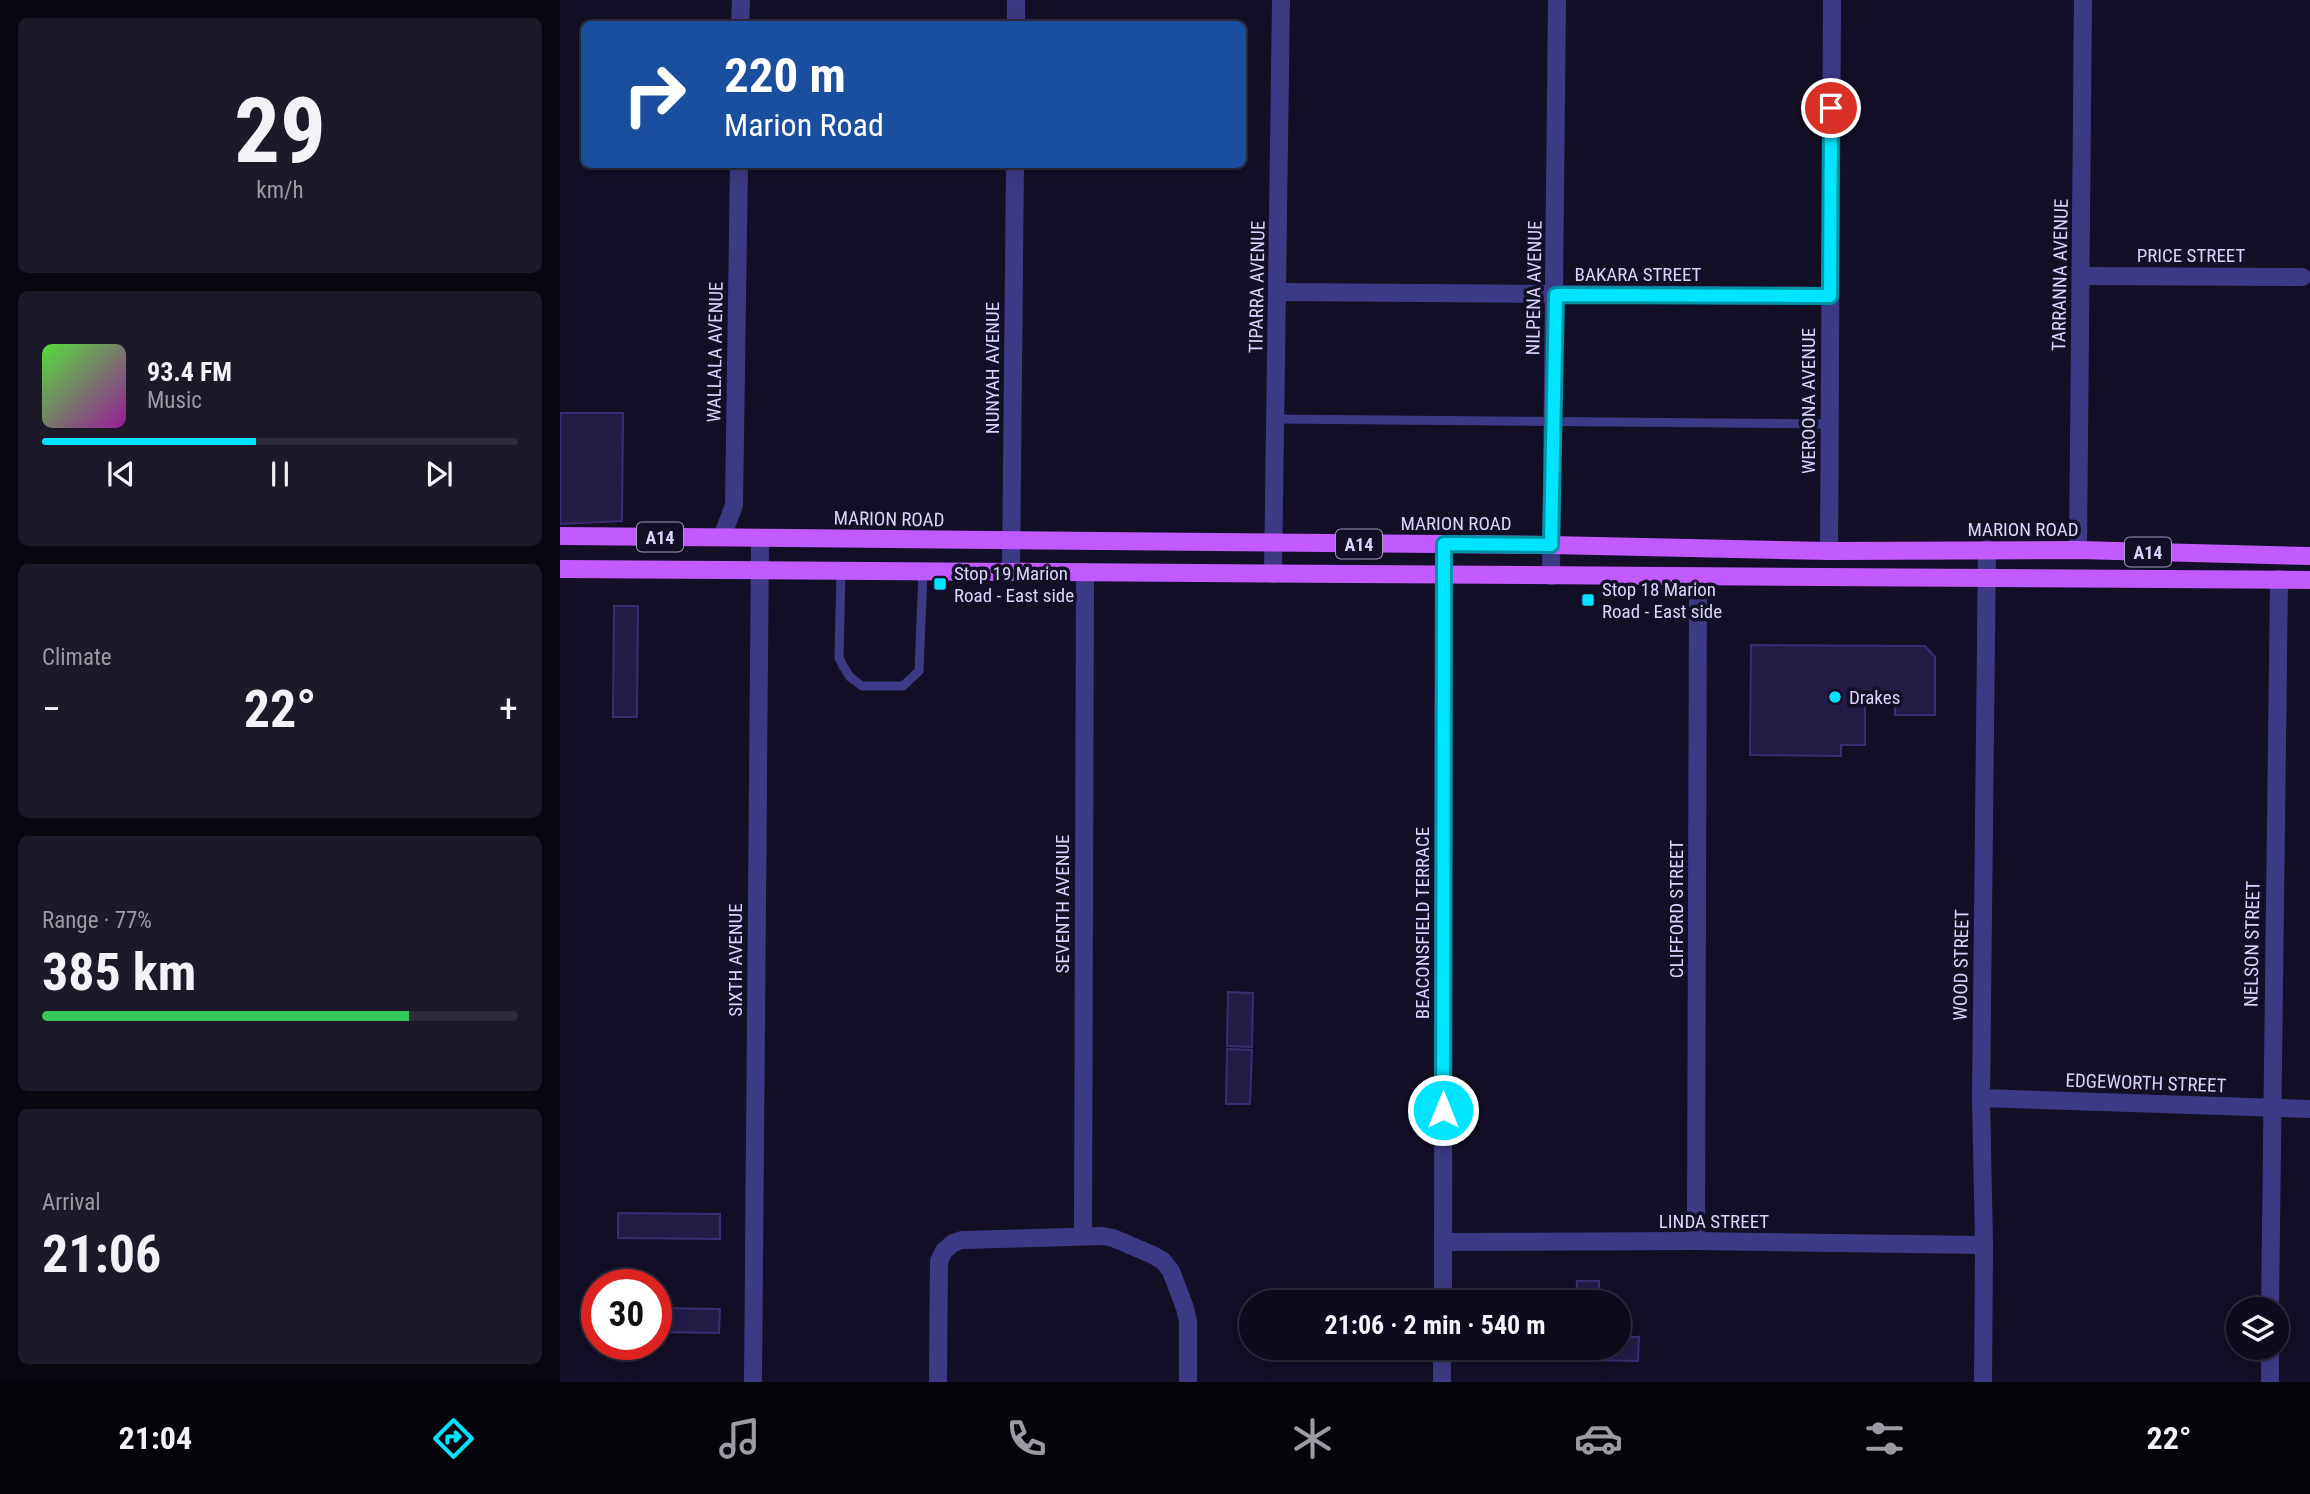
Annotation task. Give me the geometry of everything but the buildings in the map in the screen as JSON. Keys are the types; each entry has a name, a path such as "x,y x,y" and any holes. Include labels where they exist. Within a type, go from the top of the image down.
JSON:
{"main road":[{"name":"MARION ROAD","path":"560,536 1551,545 1829,551 2078,550 2310,556"},
{"path":"1698,577 1704,566 1727,549"},
{"name":"A14","path":"560,569 2310,580"}],"street":[{"path":"740,21 741,0"},
{"path":"1016,0 1016,21"},
{"name":"TIPARRA AVENUE","path":"1273,574 1282,0"},
{"name":"NILPENA AVENUE","path":"1551,576 1558,0"},
{"name":"WEROONA AVENUE","path":"1829,551 1832,0"},
{"name":"TARRANNA AVENUE","path":"2078,550 2082,0"},
{"name":"WALLALA AVENUE","path":"722,537 734,505 739,168"},
{"name":"NUNYAH AVENUE","path":"1011,571 1015,168"},
{"name":"PRICE STREET","path":"2081,276 2306,277"},
{"name":"BAKARA STREET","path":"1279,292 1830,296"},
{"name":"SIXTH AVENUE","path":"753,1382 760,538"},
{"name":"BEACONSFIELD TERRACE","path":"1443,1290 1444,544"},
{"name":"WOOD STREET","path":"1983,1382 1981,1098 1987,549"},
{"name":"SEVENTH AVENUE","path":"1083,1236 1085,572"},
{"name":"CLIFFORD STREET","path":"1696,1241 1698,577"},
{"name":"NELSON STREET","path":"2270,1297 2278,579"},
{"name":"EDGEWORTH STREET","path":"1981,1098 2310,1109"},
{"path":"938,1382 938,1274 944,1251 953,1243 962,1240 1083,1236 1113,1238 1163,1261 1171,1271 1188,1321 1188,1382"},
{"name":"LINDA STREET","path":"1443,1242 1696,1241 1984,1245"},
{"path":"1442,1360 1442,1382"},
{"path":"2270,1360 2270,1382"}],"lane":[{"path":"1276,419 1829,424"},
{"path":"841,570 839,659 846,673 862,686 903,686 919,671 923,571"}],"place":[{"name":"Stop 19 Marion Road - East side","path":"940,584"},
{"name":"Stop 18 Marion Road - East side","path":"1588,600"},
{"name":"Drakes","path":"1835,697"}],"route":[{"path":"1443,1110 1444,544 1551,545 1556,295 1830,296 1831,108"}]}
